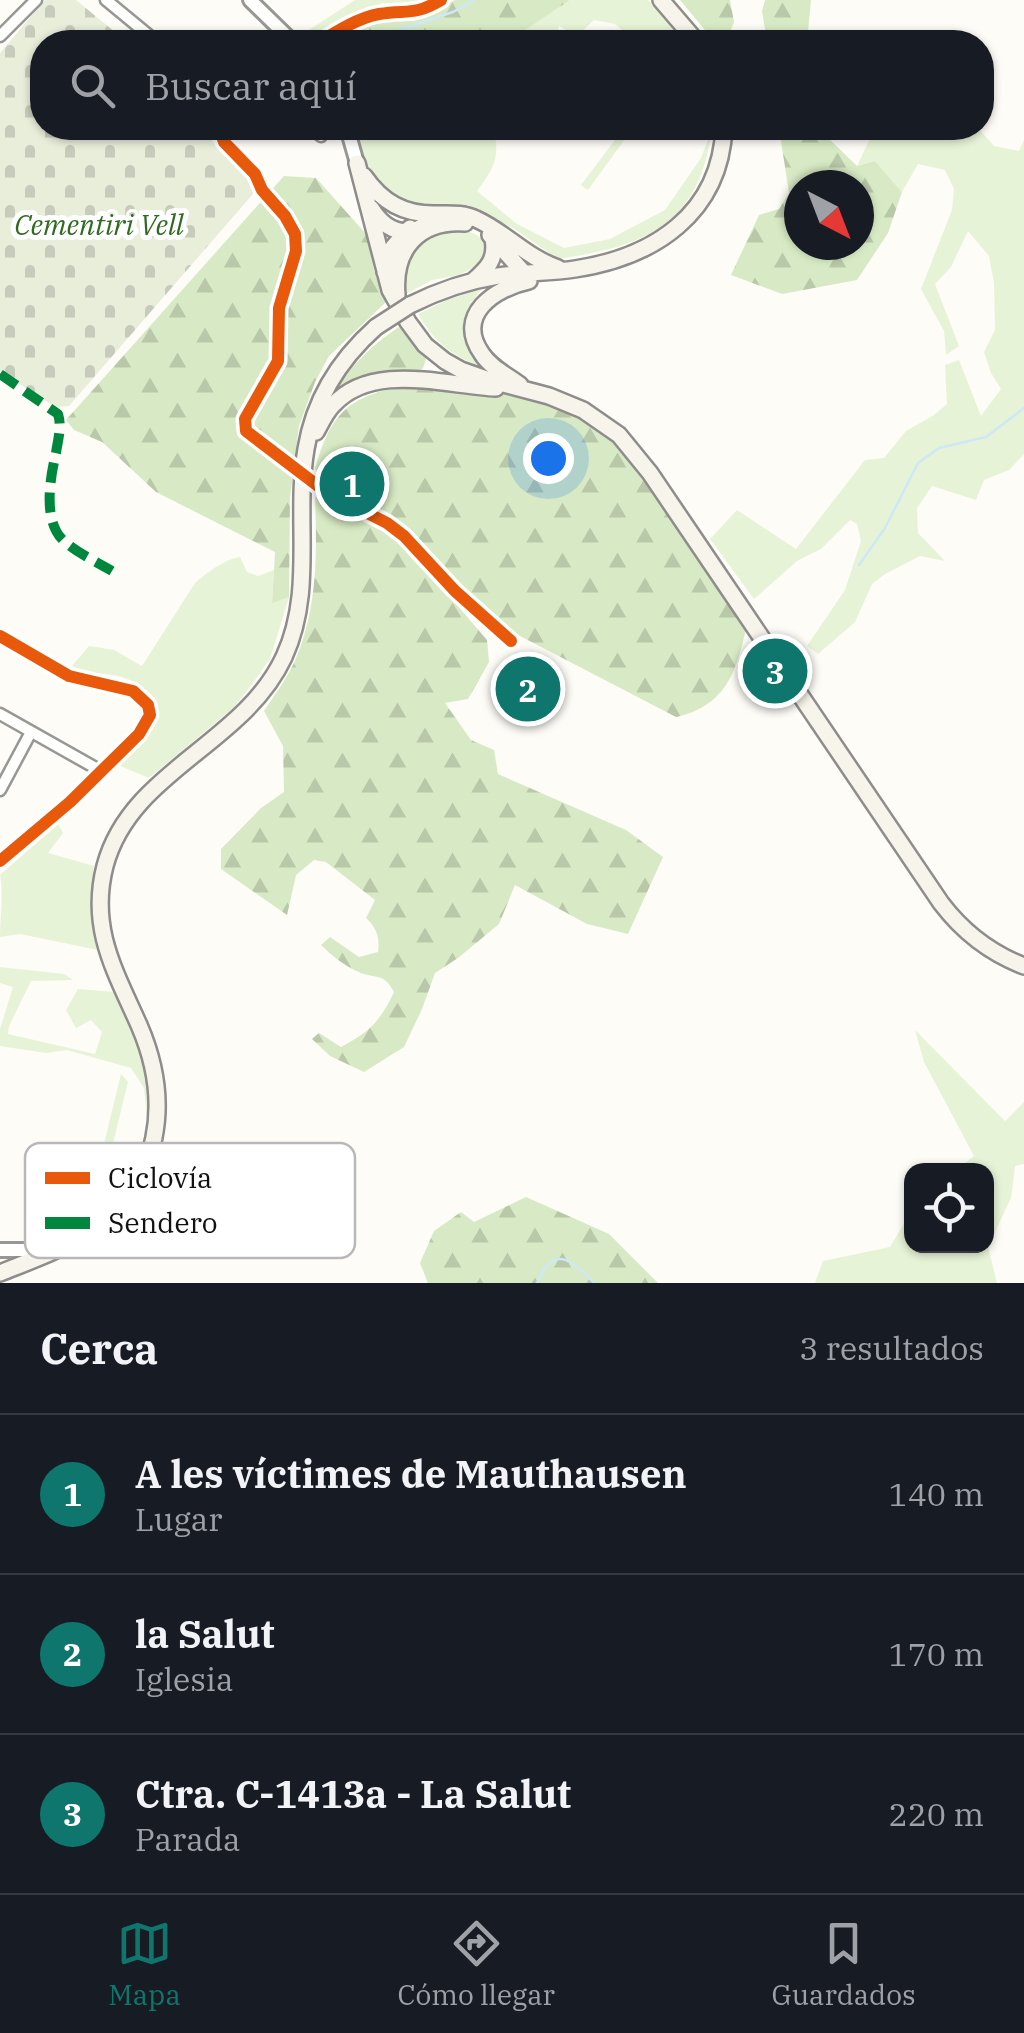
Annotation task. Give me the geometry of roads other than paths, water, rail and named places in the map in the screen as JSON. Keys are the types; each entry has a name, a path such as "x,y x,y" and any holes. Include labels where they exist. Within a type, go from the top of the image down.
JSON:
{"main road":[{"path":"661,0 687,30"},
{"path":"526,390 491,365 478,349 474,331 478,311 500,290 625,257 674,231 710,184 720,160 722,140"},
{"path":"357,163 382,222 404,233 443,219"},
{"path":"376,202 476,226 524,274"},
{"path":"376,202 391,273 420,340 436,355 469,373 583,410 610,428 636,454 941,904 979,942 1024,966"},
{"path":"391,273 404,250 450,213 478,220 535,258 566,270"},
{"path":"391,273 404,233"},
{"path":"472,281 491,264 493,239"},
{"path":"152,1143 158,1091 154,1064 102,933 101,886 126,819 142,799 243,715 265,690 284,657 301,593 306,448 330,380 349,354 404,305 472,281 566,270"},
{"path":"420,380 432,370 436,355"},
{"path":"306,448 343,396 377,382 420,380 526,390"},
{"path":"0,1273 35,1258"}],"street":[{"path":"0,36 36,0"},
{"path":"106,0 142,30"},
{"path":"250,0 281,30"},
{"path":"341,30 375,14 412,13 440,0"},
{"path":"350,140 357,163"},
{"path":"0,636 69,676 133,691 148,705 150,716 139,734 70,802 0,862"},
{"path":"0,714 101,771"},
{"path":"0,790 31,732"}],"waterway":[{"path":"400,30 453,12 474,0"},
{"path":"859,565 885,528 918,463 939,448 986,437 1024,408"},
{"path":"537,1283 556,1259 571,1262 594,1283"}],"place":[{"name":"A les víctimes de Mauthausen","path":"352,484"},
{"name":"Ctra. C-1413a - La Salut","path":"775,671"},
{"name":"la Salut","path":"528,689"}],"park label":[{"name":"Cementiri Vell","path":"99,224"}]}
